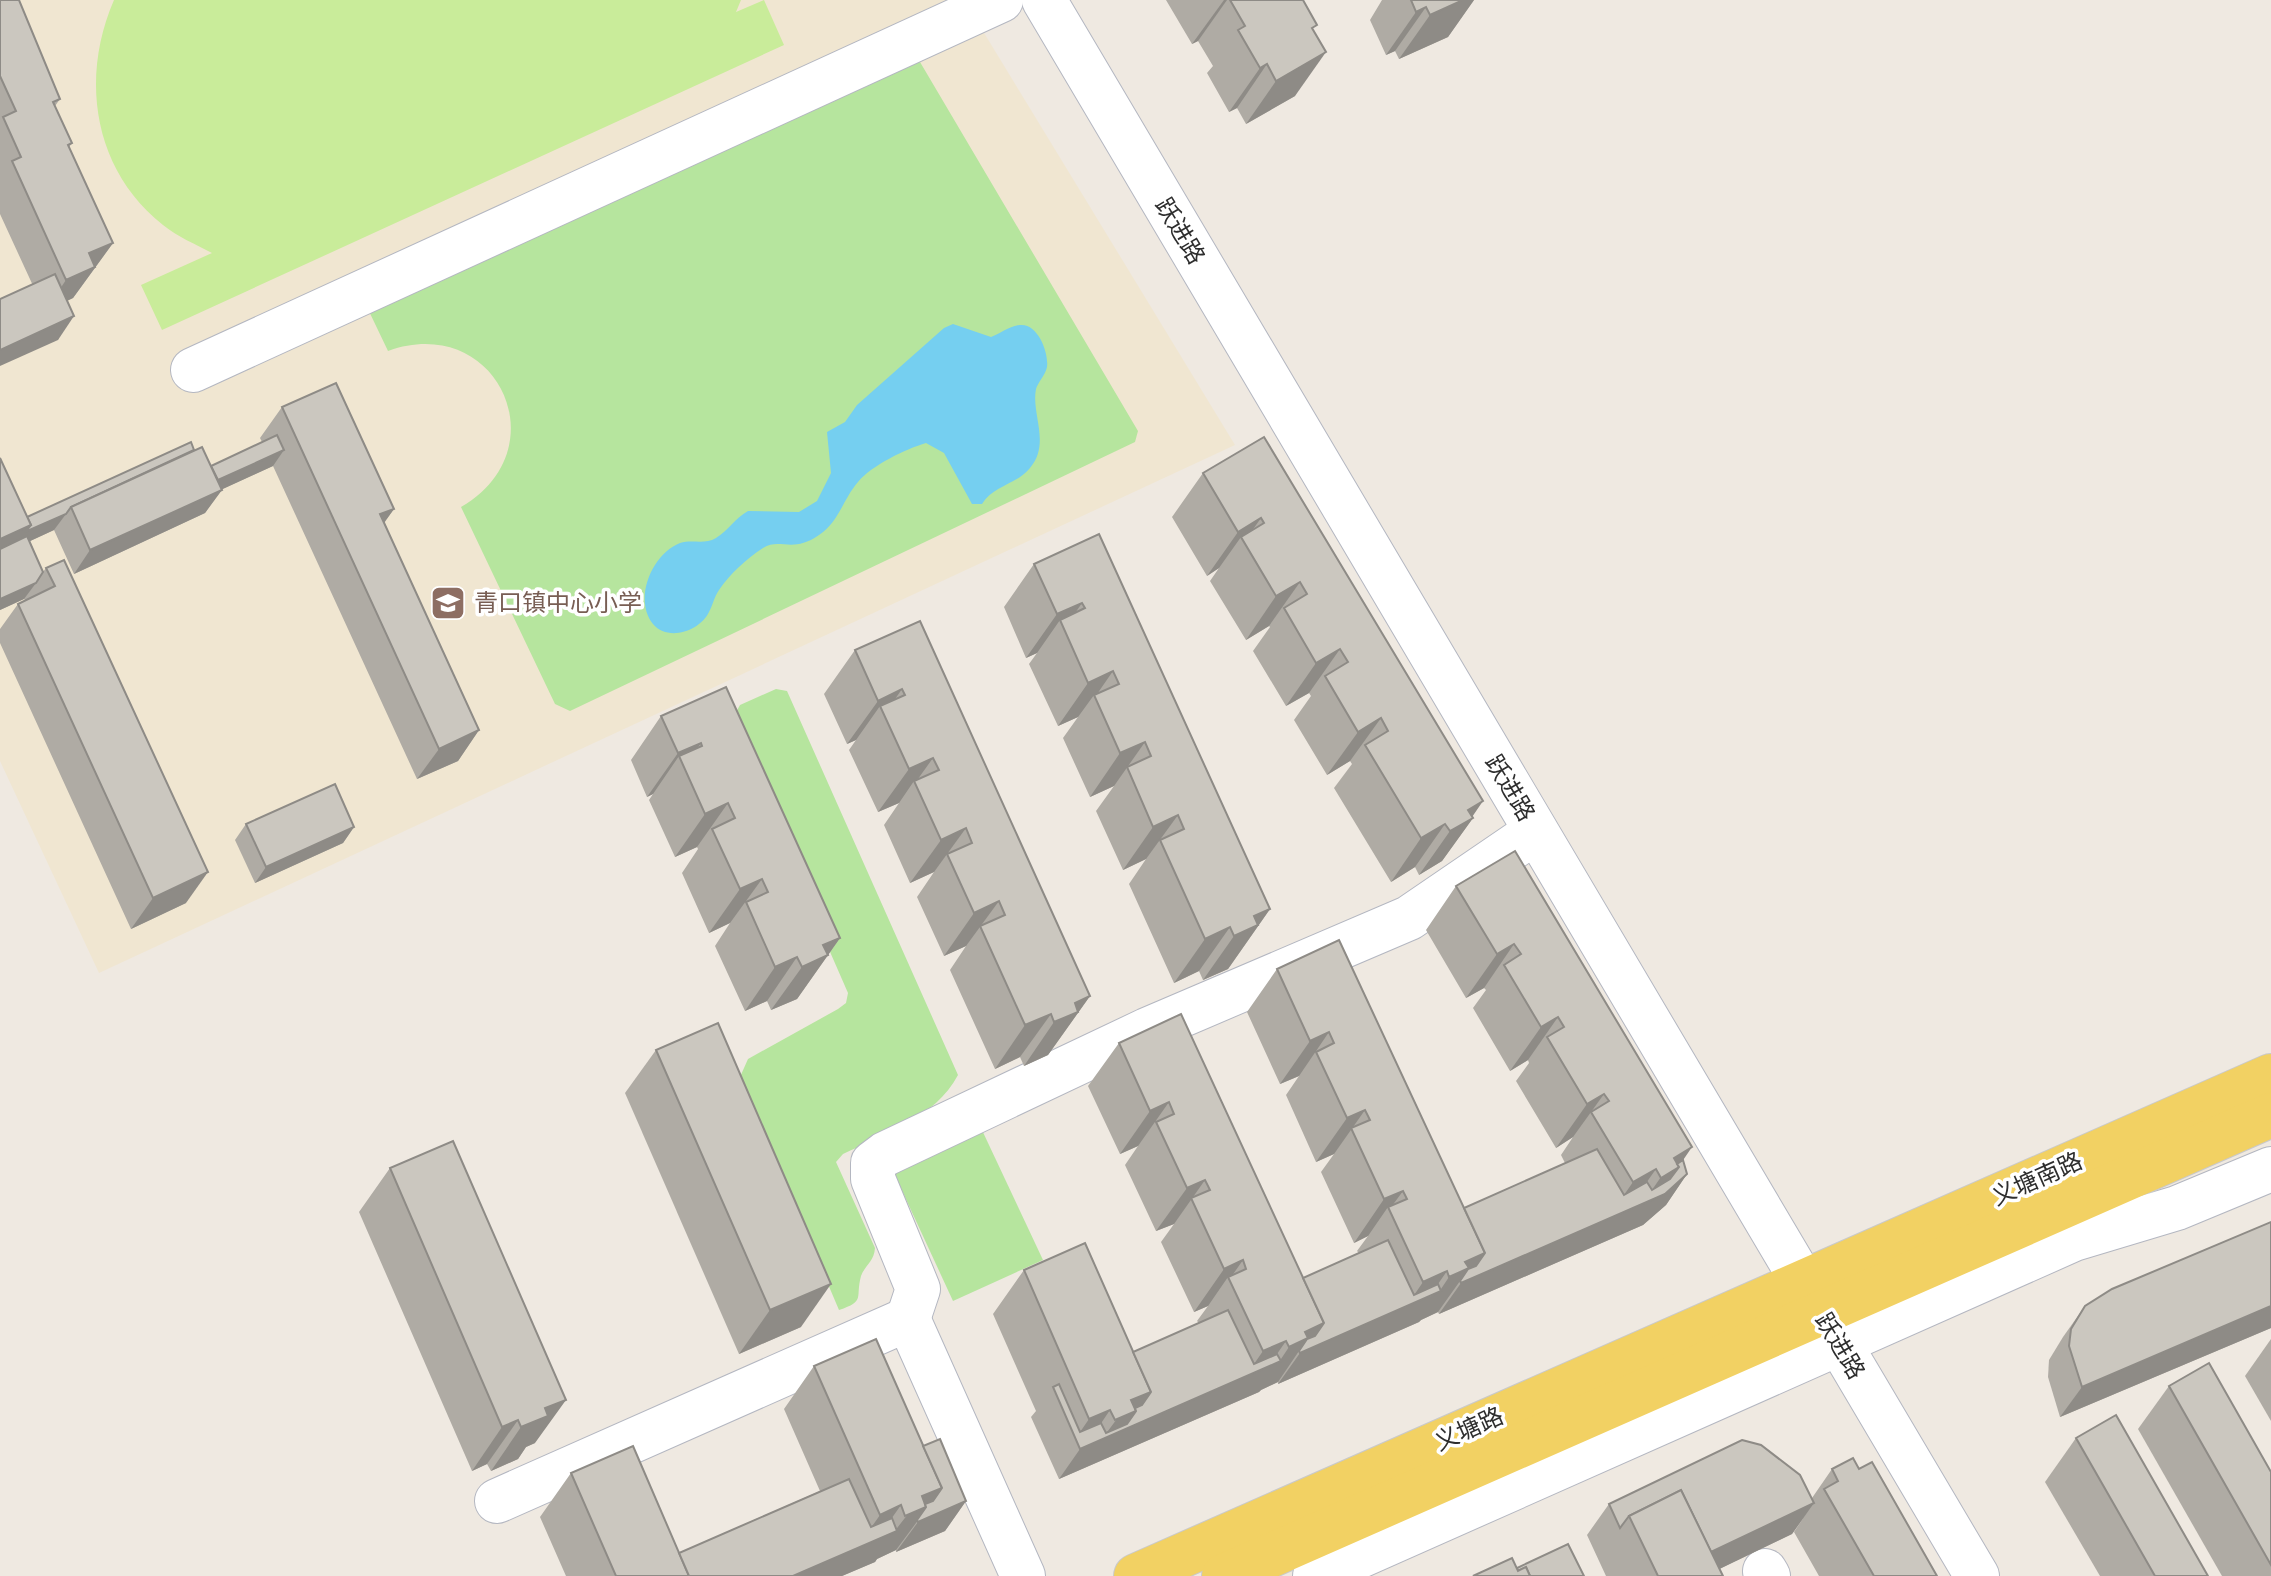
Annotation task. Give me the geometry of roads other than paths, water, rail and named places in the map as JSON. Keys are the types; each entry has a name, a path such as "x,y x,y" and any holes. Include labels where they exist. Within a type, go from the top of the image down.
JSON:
{"main road":[{"name":"义塘南路","path":"1821,1313 2271,1076"},
{"name":"义塘南路","path":"1821,1313 2271,1115"},
{"name":"义塘路","path":"1136,1576 1821,1313"},
{"name":"义塘路","path":"1224,1576 1821,1313"}],"street":[{"path":"193,370 1001,0"},
{"name":"跃进路","path":"1044,0 1977,1576"},
{"path":"1023,1576 908,1319 918,1289 873,1179 873,1163 885,1154 1147,1030 1409,918 1535,832"},
{"path":"1315,1576 1821,1313 2177,1208 2271,1169"},
{"path":"497,1501 908,1319"}],"water":[{"path":"953,324 991,337 1013,326 1026,326 1041,340 1047,361 1035,399 1039,449 1024,474 993,493 982,504 972,504 944,453 926,443 909,449 864,476 831,524 819,535 801,544 769,545 745,562 723,584 705,619 699,624 675,633 653,624 647,614 645,590 648,578 661,557 680,543 716,538 748,511 799,512 817,501 831,473 827,432 845,422 857,405 944,328"}],"place":[{"name":"青口镇中心小学","path":"448,603"}]}
